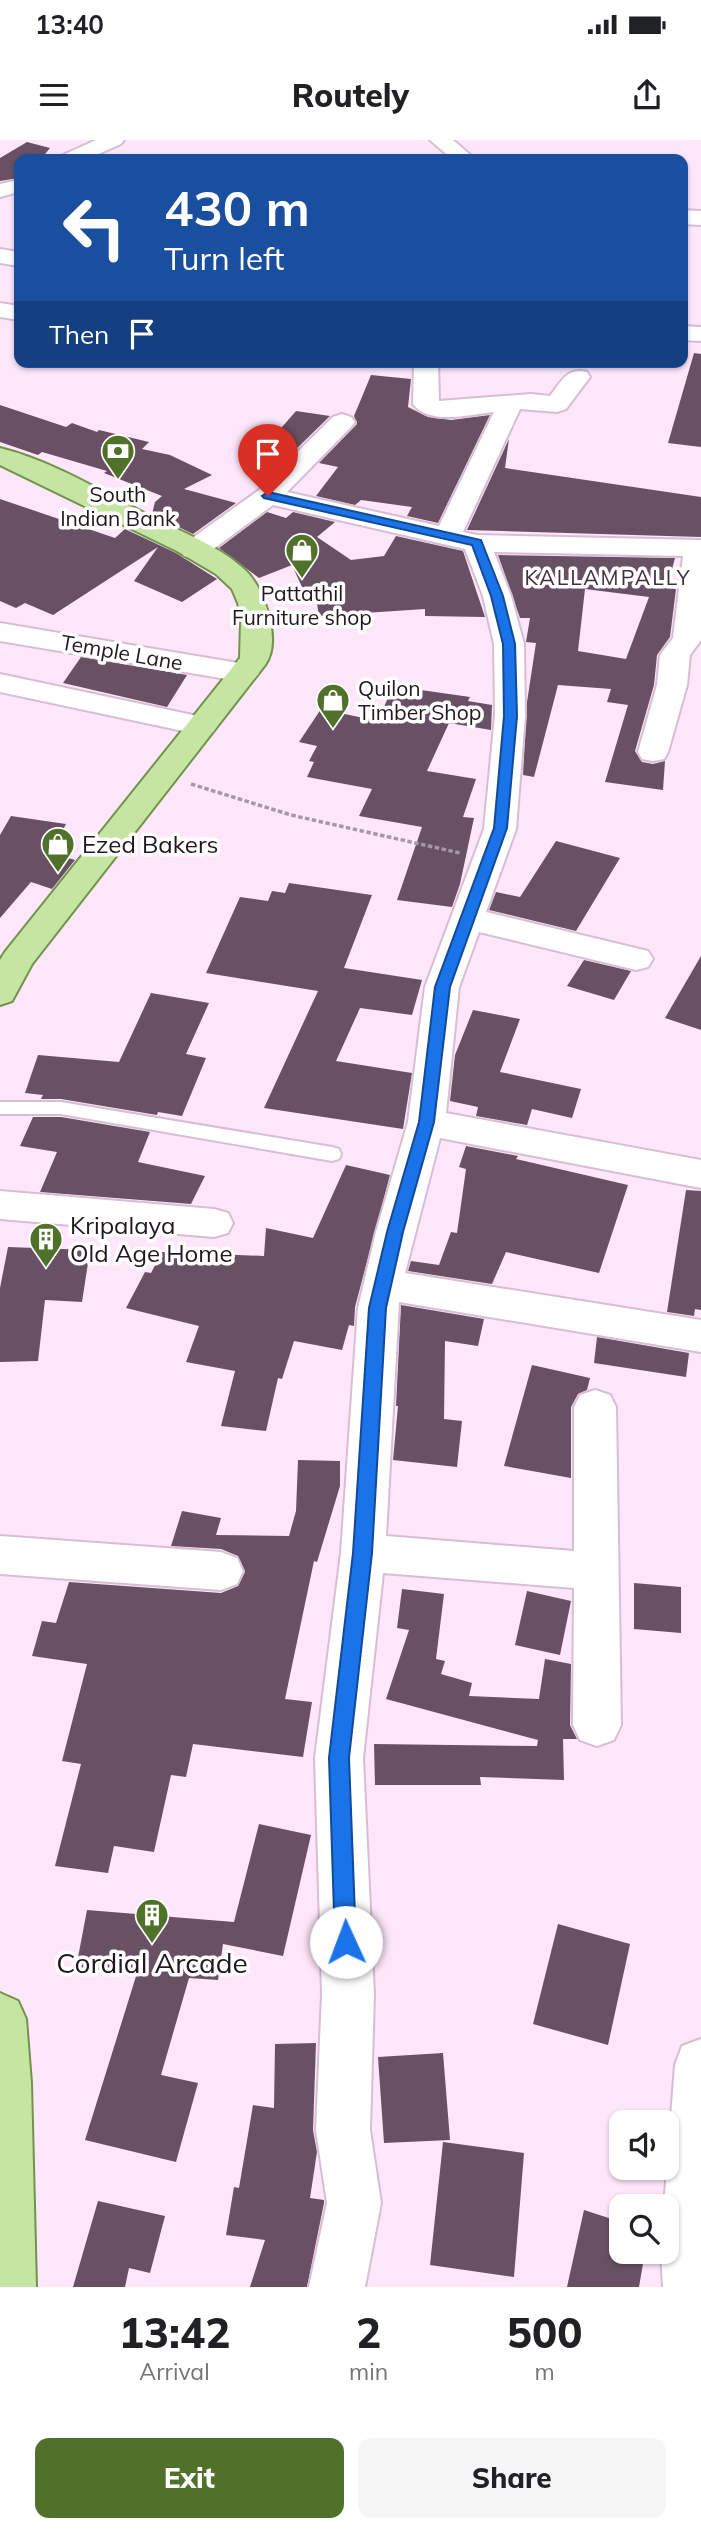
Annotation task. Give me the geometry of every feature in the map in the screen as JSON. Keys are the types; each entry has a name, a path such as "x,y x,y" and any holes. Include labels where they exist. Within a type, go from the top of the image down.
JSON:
{"main road":[{"path":"0,456 41,472 194,550 236,576 245,589 257,621 255,659 17,960 0,993"},
{"path":"0,2018 8,2287"}],"street":[{"path":"82,154 114,140"},
{"path":"440,140 458,154"},
{"path":"426,368 426,404 435,409 531,401 557,404 578,377"},
{"path":"462,540 509,404"},
{"path":"194,550 268,496 342,422"},
{"path":"268,496 462,540 700,548 687,639 675,655 672,685 653,752"},
{"path":"339,2287 354,2203 343,2130 348,1994 339,1758 363,1553 378,1308 395,1232 426,1122 442,987 500,828 509,729 509,644 497,596 462,540"},
{"path":"3,632 0,685 202,726"},
{"name":"Temple Lane","path":"3,632 244,673"},
{"path":"467,918 636,959"},
{"path":"426,1122 701,1174"},
{"path":"0,1205 214,1223"},
{"path":"384,1285 701,1336"},
{"path":"595,1406 597,1724"},
{"path":"363,1553 595,1571"},
{"path":"0,1555 221,1571"},
{"path":"691,2287 689,2250 701,2065"}],"lane":[{"path":"0,1108 61,1108 332,1154"}],"path":[{"path":"164,775 247,803 373,835 489,859"}],"building":[{"path":"27,142 50,148 45,154 14,154 14,179 0,181 0,158"},
{"path":"694,353 701,354 701,447 668,443"},
{"path":"371,375 411,379 408,407 428,417 451,420 490,415 438,523 407,516 412,507 361,500 355,505 316,496 338,467 319,463 357,424 354,416"},
{"path":"0,405 66,427 72,423 97,432 99,430 149,442 142,449 170,455 212,475 184,489 236,503 193,534 152,514 155,502 162,496 104,473 107,471 42,452 38,455 0,442"},
{"path":"296,411 330,416 289,456 262,450"},
{"path":"509,439 505,468 701,497 701,537 467,530"},
{"path":"0,499 115,538 125,529 176,553 217,579 182,602 134,581 158,547 53,615 25,603 16,608 0,601"},
{"path":"267,512 286,518 293,512 335,522 317,537 351,560 384,556 396,536 463,551 485,617 425,616 425,609 319,616 316,597 307,598 292,565 259,578 219,548"},
{"path":"498,555 675,558 667,588 676,589 670,637 657,655 654,685 635,751 642,762 653,764 665,761 663,790 605,782 628,705 607,702 611,689 558,685 534,777 523,775 527,702 536,643 526,642 530,618 520,618","holes":["585,589 649,597 626,659 578,651"]},
{"path":"81,657 187,675 167,707 63,683"},
{"path":"393,686 470,697 468,701 492,705 491,730 449,723 427,771 476,779 463,817 474,818 460,884 452,907 397,900 422,827 359,816 372,789 307,777 314,762 309,761 317,746 299,742 321,709 378,721"},
{"path":"11,816 66,824 51,853 75,860 52,889 31,882 0,918 0,835"},
{"path":"556,841 620,858 576,931 489,910 496,892 520,897"},
{"path":"289,883 372,895 344,968 422,980 412,1015 360,1008 336,1061 412,1073 403,1129 264,1108 318,991 206,973 240,897 268,901 272,891 285,893"},
{"path":"701,956 701,1030 665,1018"},
{"path":"584,960 631,971 614,1000 567,986"},
{"path":"151,993 209,1003 186,1054 206,1058 182,1116 158,1112 157,1115 61,1099 41,1099 43,1095 25,1093 38,1055 119,1062"},
{"path":"473,1010 520,1019 500,1072 581,1089 572,1118 532,1109 527,1125 476,1116 478,1107 450,1101 455,1055"},
{"path":"33,1117 61,1117 150,1132 138,1162 205,1176 191,1204 40,1192 57,1152 20,1146"},
{"path":"466,1146 518,1156 516,1159 628,1185 599,1273 506,1252 492,1284 408,1271 411,1261 439,1265 451,1232 457,1233 466,1169 459,1167"},
{"path":"346,1165 390,1175 355,1307 354,1326 349,1325 342,1350 294,1341 282,1379 278,1378 266,1431 221,1426 235,1371 186,1362 199,1326 126,1308 145,1272 151,1273 162,1252 264,1256 266,1228 313,1238"},
{"path":"686,1190 701,1191 701,1310 695,1309 694,1316 667,1312"},
{"name":"Kripalaya Old Age Home","path":"8,1247 90,1250 82,1302 45,1300 38,1361 0,1362 0,1288"},
{"path":"401,1305 484,1319 478,1346 445,1341 444,1419 462,1421 457,1467 393,1460 398,1406"},
{"path":"597,1337 689,1353 686,1377 594,1363"},
{"path":"532,1365 590,1378 587,1390 578,1394 571,1407 571,1478 504,1466"},
{"path":"298,1460 340,1461 340,1486 317,1562 314,1561 285,1699 312,1702 303,1757 193,1744 186,1777 171,1775 154,1852 114,1846 108,1873 55,1866 81,1764 62,1761 87,1664 32,1656 42,1621 56,1623 69,1582 221,1593 238,1586 245,1572 238,1556 221,1549 171,1546 182,1511 221,1518 216,1535 289,1536 296,1511"},
{"path":"634,1583 681,1587 681,1633 634,1629"},
{"path":"402,1589 444,1594 436,1659 445,1661 441,1674 472,1683 469,1696 539,1699 545,1659 571,1664 570,1725 577,1739 563,1739 564,1780 480,1777 481,1785 375,1785 374,1744 537,1746 538,1740 386,1699 409,1630 397,1628"},
{"path":"527,1591 571,1601 560,1655 515,1645"},
{"path":"259,1824 311,1835 283,1956 223,1944 218,1980 189,1978 161,2075 198,2083 176,2162 85,2140 137,1973 76,1968 87,1910 234,1922"},
{"path":"558,1924 630,1944 608,2045 533,2024"},
{"path":"316,2043 313,2130 317,2152 310,2198 324,2200 324,2203 307,2287 250,2287 265,2240 226,2235 234,2187 239,2188 253,2105 274,2108 275,2044"},
{"path":"443,2053 450,2140 384,2143 378,2057"},
{"path":"443,2142 524,2153 514,2277 430,2265"},
{"path":"98,2201 165,2216 150,2273 129,2268 125,2287 73,2287"},
{"path":"584,2210 609,2218 609,2264 643,2264 639,2287 567,2287"}],"place":[{"name":"South Indian Bank","path":"118,481"},
{"name":"Pattathil Furniture shop","path":"302,580"},
{"name":"Quilon Timber Shop","path":"333,730"},
{"name":"Ezed Bakers","path":"58,874"},
{"name":"Kripalaya Old Age Home","path":"46,1269"},
{"name":"Cordial Arcade","path":"152,1945"}],"district":[{"name":"KALLAMPALLY","path":"608,577"}],"route":[{"path":"268,496 477,543 497,596 509,644 510,716 500,828 442,987 426,1122 395,1232 378,1308 363,1553 339,1758 346,1942"}]}
